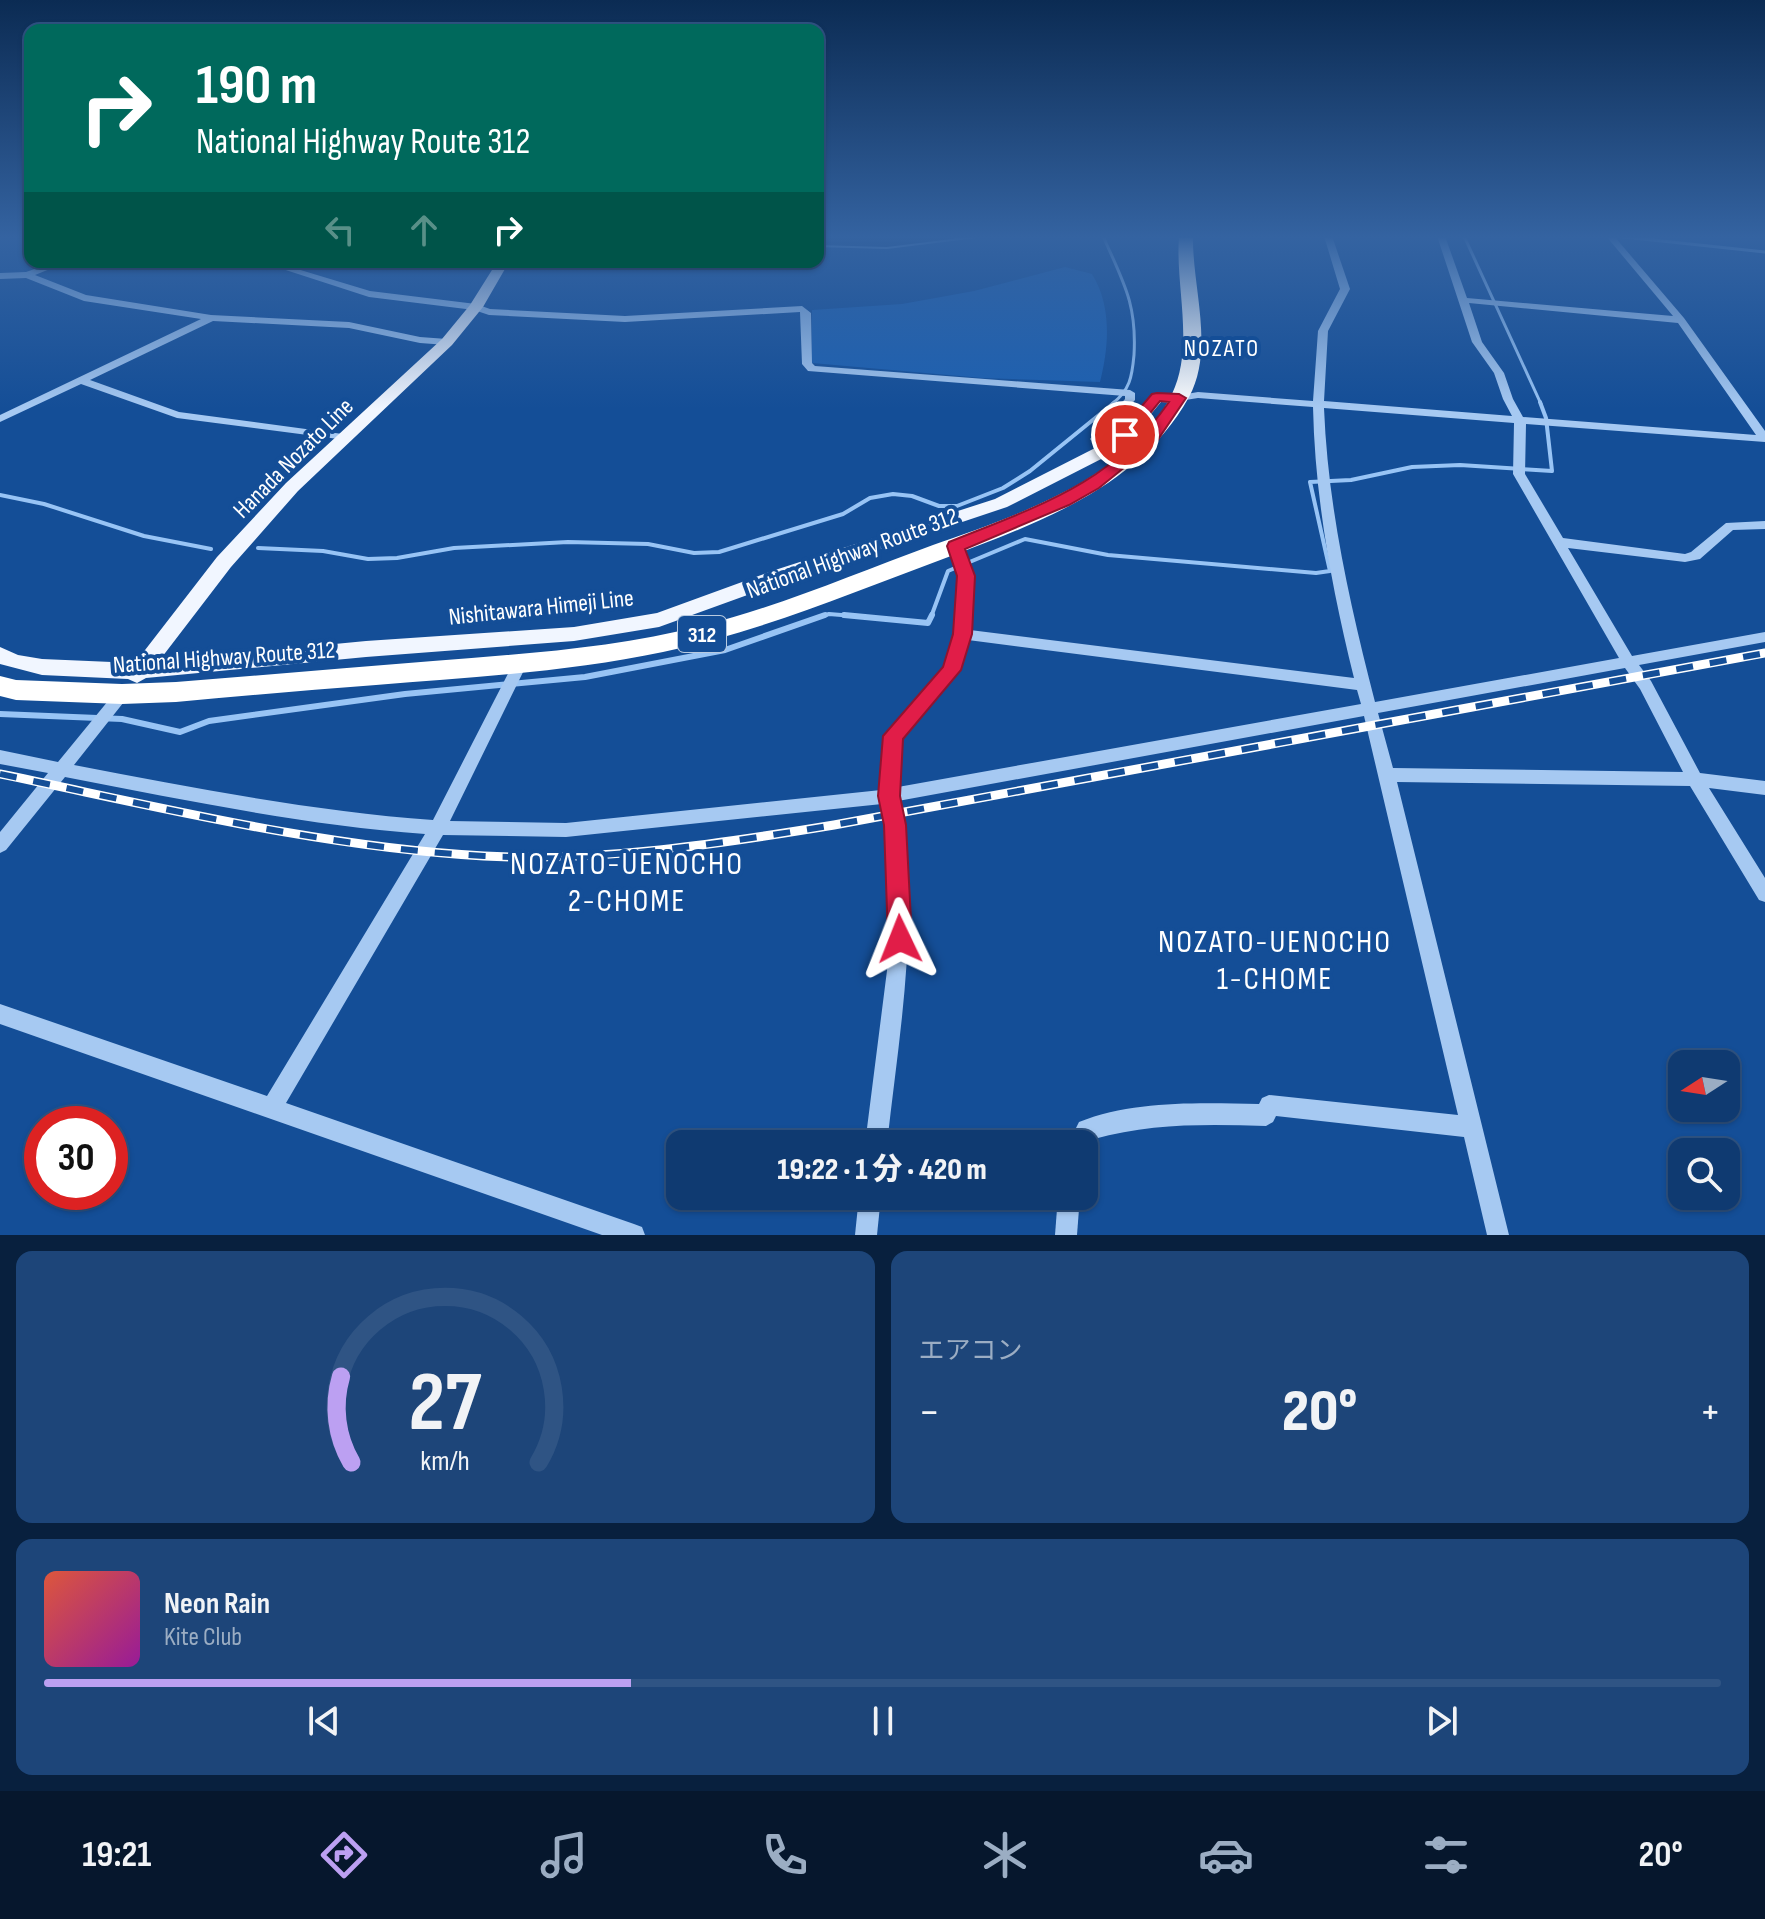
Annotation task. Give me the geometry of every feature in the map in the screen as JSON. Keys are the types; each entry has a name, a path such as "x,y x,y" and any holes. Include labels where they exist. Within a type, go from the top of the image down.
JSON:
{"highway":[{"name":"National Highway Route 312","path":"0,686 16,690 122,694 520,664 698,635 753,620 955,546 1064,501 1093,485 1152,438 1179,398 1185,385 1191,351 1189,294"}],"main road":[{"name":"Hanada Nozato Line","path":"122,694 224,562 292,487 447,342 484,294"},
{"name":"Nishitawara Himeji Line","path":"0,655 14,662 42,667 140,671 366,649 574,634 659,620 779,576 1001,503 1105,450 1125,435 1157,397 1179,398"}],"street":[{"path":"73,294 84,298 211,318 349,325 420,340 447,342"},
{"path":"368,294 478,304 489,312 625,319 802,309 806,313 807,364 812,369 1130,393 1130,400 1096,439 1105,450"},
{"path":"1343,294 1323,330 1319,406 1325,500 1368,710 1387,775 1498,1235"},
{"path":"1460,294 1477,342 1499,373 1520,421 1519,474 1628,661 1646,685 1695,779 1765,894"},
{"path":"1659,294 1681,320 1765,439"},
{"path":"1462,300 1681,320"},
{"path":"0,419 211,318"},
{"path":"83,381 177,415 346,437"},
{"path":"1179,398 1198,395 1765,439"},
{"path":"1559,542 1685,558 1695,556 1730,526 1765,525"},
{"path":"878,1130 900,939 895,825 889,796 893,736 952,670 963,634 966,576 955,546"},
{"path":"963,634 1363,685"},
{"path":"0,757 183,793 374,823 438,828 566,830 889,796 1765,637"},
{"path":"271,1109 438,828 520,664"},
{"path":"0,845 122,694"},
{"path":"1387,775 1695,779 1765,788"},
{"path":"0,1014 634,1235"},
{"path":"1087,1130 1125,1118 1266,1115 1269,1105 1473,1127"},
{"path":"866,1235 869,1210"},
{"path":"1066,1235 1068,1210"}],"shaded area":[{"path":"959,294 1101,294 1106,313 1107,341 1100,382 982,378 812,363 812,310 902,304"}],"waterway":[{"path":"1112,404 1123,394 1133,363 1133,321 1127,294"},
{"path":"1490,294 1541,404"},
{"path":"258,548 323,551 368,559 397,558 454,548 568,542 648,544 694,553 719,552 843,514 870,498 893,494 912,496 939,506 957,506 1003,488 1030,471 1115,402"},
{"path":"931,617 948,571 1025,539 1108,555 1316,573 1330,571 1310,482 1351,480 1412,467 1460,465 1552,471 1546,418 1540,402"},
{"path":"0,495 44,504 144,536 211,549"},
{"path":"821,616 829,614 859,616"},
{"path":"821,616 825,615"},
{"path":"844,615 859,616"},
{"path":"0,714 122,719 180,732 209,721 405,694 585,677 725,650 821,616"},
{"path":"859,616 866,617"},
{"path":"859,616 928,623 931,617"}],"railway":[{"path":"0,774 240,824 362,844 484,856 616,854 704,845 834,825 1765,653"}],"district":[{"name":"NOZATO","path":"1222,348"},
{"name":"NOZATO-UENOCHO 2-CHOME","path":"627,882"},
{"name":"NOZATO-UENOCHO 1-CHOME","path":"1275,960"}],"route":[{"path":"900,939 895,825 889,796 893,736 952,670 963,634 966,576 955,546 1064,501 1093,485 1127,461 1152,438 1179,398 1157,397 1125,435"}]}
